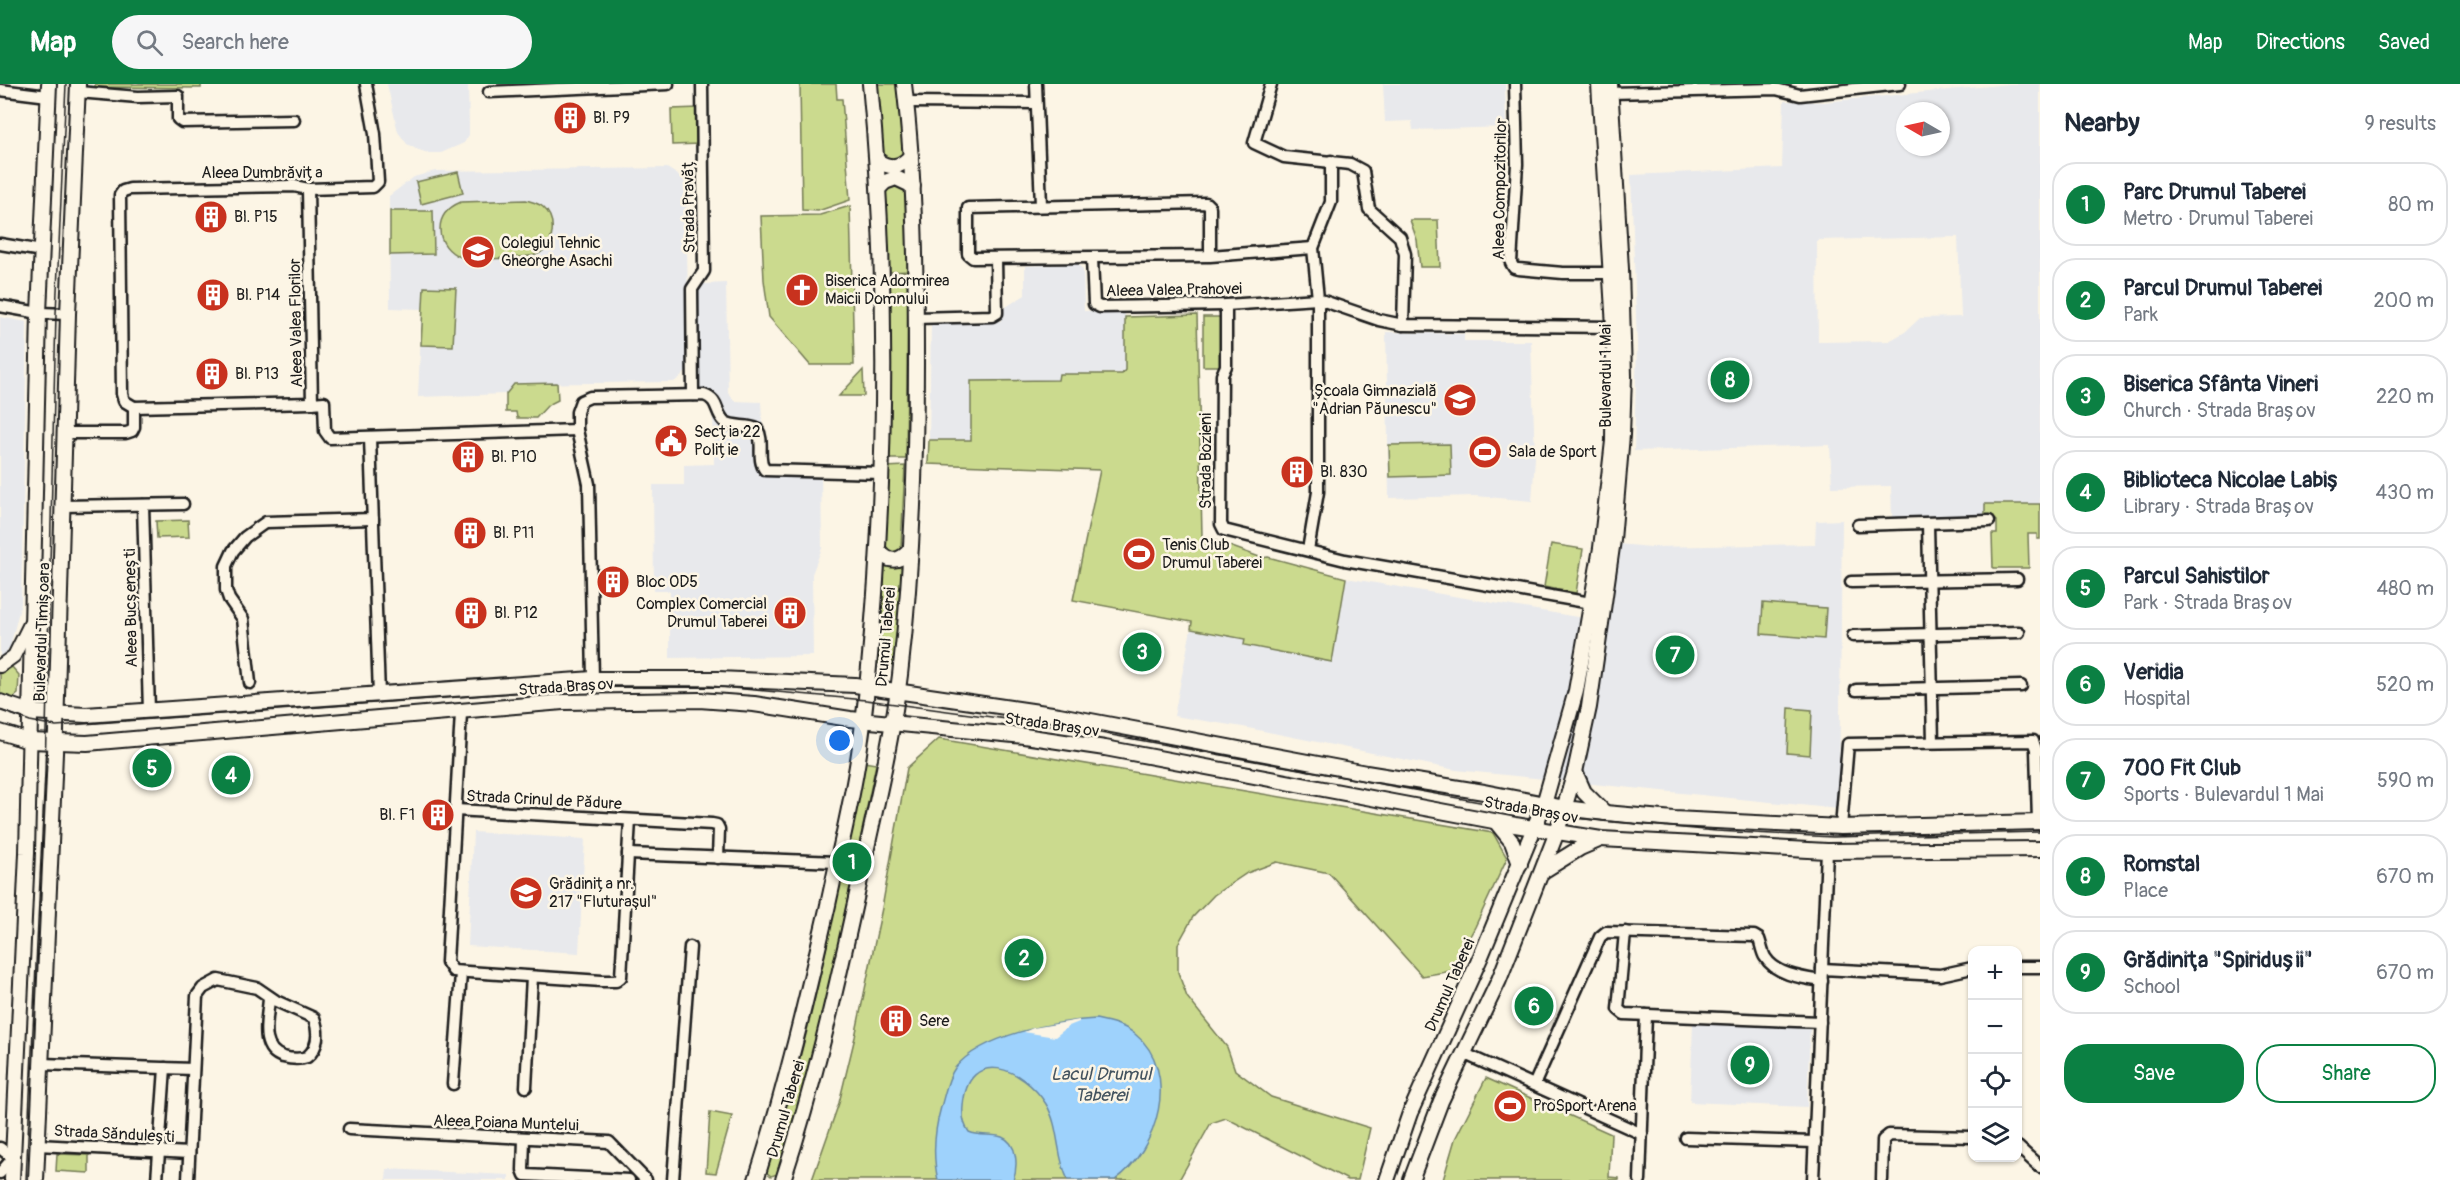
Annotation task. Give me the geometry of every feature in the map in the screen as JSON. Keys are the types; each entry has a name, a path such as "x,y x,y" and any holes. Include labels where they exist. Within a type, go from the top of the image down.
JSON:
{"main road":[{"name":"Drumul Taberei","path":"756,1180 794,1051 837,862 864,720 868,687 882,473 884,335 879,188 870,84"},
{"name":"Drumul Taberei","path":"783,1180 836,988 897,692 910,550 915,462 916,318 913,186 904,84"},
{"name":"Bulevardul 1 Mai","path":"1544,804 1572,708 1601,548 1613,441 1614,327 1607,87"},
{"name":"Bulevardul 1 Mai","path":"1565,808 1589,707 1607,588 1622,435 1623,310 1607,87"},
{"name":"Bulevardul Timișoara","path":"36,1180 55,743 68,314 78,88"},
{"name":"Bulevardul Timișoara","path":"12,1180 30,712 39,313 48,90"},
{"path":"877,161 895,167 911,156"},
{"path":"879,188 885,182 896,178 913,186"},
{"path":"878,549 884,557 894,560 903,558 910,550"},
{"name":"Strada Brașov","path":"0,702 30,712 56,714 148,711 592,679 801,681 868,687 1071,717 1366,773 1605,813 1674,819 1841,827 2039,822"},
{"name":"Strada Brașov","path":"0,732 29,741 87,743 461,713 580,701 699,700 754,704 864,720 1024,736 1105,748 1496,822 1601,839 1827,851 2040,849"},
{"path":"1575,772 1584,792 1605,813"},
{"path":"1512,798 1537,791 1554,775"},
{"name":"Drumul Taberei","path":"1388,1180 1410,1113 1481,956 1544,804"},
{"path":"1411,1180 1427,1134 1499,980 1543,871 1565,808"},
{"path":"1496,822 1505,830 1512,842 1520,864"},
{"path":"1543,871 1580,848 1601,839"},
{"path":"20,1012 43,1013"}],"street":[{"path":"138,84 138,97"},
{"name":"Aleea Dumbrăvița","path":"134,407 124,401 122,394 120,195 123,191 130,189 373,187 378,182 378,162 366,84"},
{"path":"489,92 668,84"},
{"name":"Strada Pravăț","path":"693,395 692,289 704,271 702,84"},
{"path":"1036,84 1041,205"},
{"path":"1271,84 1254,143 1284,156 1350,164 1363,171 1369,209 1400,237 1405,254 1403,325"},
{"name":"Aleea Compozitorilor","path":"1515,84 1517,164 1511,263 1518,269 1563,273 1612,273"},
{"path":"1607,87 1776,89 1800,95 1900,84"},
{"path":"78,88 138,97 178,96 178,119 182,122 294,120"},
{"path":"0,90 48,90"},
{"path":"906,102 1036,103"},
{"path":"1308,550 1318,492 1318,299 1313,248 1330,202 1331,161"},
{"name":"Aleea Valea Florilor","path":"308,189 312,403 324,402 325,431 330,438 577,430"},
{"path":"1210,256 1209,204 968,208 970,257 996,259 1210,256 1313,248"},
{"path":"0,244 42,251"},
{"name":"Aleea Valea Prahovei","path":"1092,258 1094,304 1100,307 1226,305 1318,299 1379,320 1403,325 1614,327"},
{"path":"916,318 992,316 997,313 996,259"},
{"name":"Strada Bozieni","path":"1226,305 1226,366 1222,375 1221,520 1222,527 1226,531 1345,560 1591,603"},
{"path":"0,306 39,313 68,314"},
{"path":"592,679 589,484 577,430 578,406 584,399 704,395 712,399 726,422 757,429 760,434 762,465 765,470 882,473"},
{"path":"64,433 132,431 134,407 312,403"},
{"path":"370,438 379,695"},
{"path":"62,506 183,504"},
{"name":"Aleea Bucșenești","path":"143,505 148,711"},
{"path":"250,683 243,619 229,599 226,590 226,566 233,550 245,537 266,522 373,519"},
{"path":"1858,525 1989,521"},
{"path":"1928,524 1934,742"},
{"path":"1851,582 2017,579"},
{"path":"0,666 14,656 20,647 32,617"},
{"path":"1853,636 2019,632"},
{"path":"1856,690 2021,686"},
{"name":"Strada Crinul de Pădure","path":"461,713 447,962 453,971 616,981 621,977 630,820"},
{"path":"1841,827 1848,744 2033,741 2036,749 2039,822"},
{"name":"Strada Crinul de Pădure","path":"455,810 717,825 718,858"},
{"path":"1813,1180 1827,851"},
{"path":"628,854 837,862"},
{"path":"1534,1085 1600,937 1606,932 1754,936 1759,939 1765,957 1782,970 1799,977 1940,975 1968,969"},
{"path":"1624,933 1618,1008 1624,1014 1820,1022"},
{"path":"673,1180 690,947"},
{"path":"2022,967 2040,967"},
{"path":"453,1084 461,973"},
{"path":"526,1087 532,977"},
{"path":"188,1180 196,1000 203,988 218,980 257,988 269,998 314,1018 318,1028 316,1046 307,1057 290,1059 273,1052 268,1046 266,1038 269,998"},
{"path":"1640,1180 1646,1015"},
{"path":"1465,1054 1642,1134"},
{"path":"41,1064 193,1069"},
{"path":"157,1180 165,1068"},
{"name":"Aleea Poiana Muntelui","path":"349,1130 609,1142 646,1180"},
{"path":"1882,1180 1885,1136 1968,1137"},
{"path":"1686,1138 1815,1142"},
{"path":"524,1139 523,1170 525,1175 629,1180"},
{"name":"Strada Săndulești","path":"38,1145 189,1153"},
{"path":"0,1148 13,1158 0,1173"},
{"path":"2022,1151 2040,1167"}],"shaded area":[{"path":"387,84 468,84 469,135 464,143 441,153 428,153 407,144 398,132"},
{"path":"1383,84 1505,84 1506,127 1413,130 1412,121 1385,122"},
{"path":"2010,84 2040,84 2040,504 1986,504 1985,514 1892,519 1891,486 1832,487 1830,445 1634,451 1637,345 1631,175 1782,168 1784,101 1823,102","holes":["1958,237 1961,317 1920,318 1905,332 1889,341 1818,342 1817,240"]},
{"path":"667,168 686,180 689,368 682,376 674,382 515,384 506,394 418,397 422,309 390,308 389,196 414,177 435,171"},
{"path":"1078,264 1083,270 1084,311 1119,310 1125,314 1125,370 1123,373 1059,374 1059,380 971,382 971,440 929,440 931,322 1001,321 1001,310 1025,295 1025,266"},
{"path":"726,283 728,392 734,401 761,402 765,466 821,467 822,548 812,574 813,656 670,658 670,591 654,591 653,485 684,485 684,465 714,464 713,405 708,400 697,400 696,291 704,284"},
{"path":"0,317 27,322 21,603 10,647 0,659"},
{"name":"Școala Gimnazială \"Adrian Păunescu\"","path":"1386,332 1464,334 1464,341 1531,341 1535,458 1532,501 1476,496 1389,498"},
{"path":"1842,520 1839,809 1456,770 1243,727 1174,716 1191,629 1246,639 1245,645 1332,662 1346,578 1583,618 1596,542 1651,547 1815,544 1816,521"},
{"name":"Grădinița nr. 217 \"Fluturaşul\"","path":"473,832 585,839 579,953 468,946"},
{"path":"1693,1023 1810,1027 1807,1107 1690,1102"},
{"path":"387,1169 509,1175 509,1180 386,1180"}],"green space":[{"path":"95,84 201,84 201,88 95,87"},
{"path":"800,84 836,84 837,99 842,99 850,200 818,211 802,210"},
{"path":"876,84 898,84 905,151 900,159 890,160 883,153"},
{"path":"699,108 700,144 672,145 671,109"},
{"path":"458,172 463,193 421,204 416,182"},
{"path":"895,184 905,188 907,193 910,271 889,272 886,192"},
{"path":"526,200 543,207 551,218 551,238 544,250 538,254 512,258 466,258 453,253 443,243 440,234 442,220 446,212 457,204"},
{"path":"850,206 854,365 810,365 769,317 764,280 761,216 820,215"},
{"path":"390,211 433,211 434,254 390,255"},
{"path":"1410,220 1438,220 1440,267 1420,267 1417,240"},
{"path":"908,281 906,459 887,459 888,282"},
{"path":"424,287 456,288 453,346 421,345"},
{"path":"1197,315 1202,536 1262,558 1268,557 1346,578 1332,662 1244,645 1245,639 1191,629 1192,622 1073,600 1100,470 928,464 929,440 971,440 971,381 1058,380 1059,374 1122,374 1125,370 1125,317"},
{"path":"1203,317 1220,317 1221,366 1203,366"},
{"path":"863,370 864,396 839,396"},
{"path":"557,383 558,400 548,405 536,418 517,418 516,412 506,412 506,394 514,384"},
{"path":"1450,444 1451,475 1390,477 1389,445"},
{"path":"905,466 901,547 899,552 891,555 883,548 886,467"},
{"path":"1985,504 2040,504 2040,539 2037,539 2037,534 2028,534 2029,568 1993,568 1992,534 1997,534 1997,521 1985,514"},
{"path":"188,520 189,537 157,538 156,521"},
{"path":"1551,544 1583,549 1576,593 1544,587"},
{"path":"885,563 905,563 894,665 879,663"},
{"path":"1763,603 1826,608 1824,639 1761,634"},
{"path":"12,667 19,675 18,694 12,699 0,695 0,674"},
{"path":"1789,708 1812,710 1810,755 1787,753"},
{"path":"939,739 1493,833 1507,858 1475,927 1451,971 1422,976 1329,873 1277,862 1247,873 1214,895 1193,917 1178,944 1178,972 1187,997 1227,1047 1235,1070 1271,1097 1370,1128 1358,1180 1348,1180 1226,1118 1211,1123 1179,1180 812,1180 839,1103 855,1037 882,908 907,768"},
{"path":"864,762 876,764 828,993 800,1102 778,1174 771,1176 766,1172 767,1167 783,1118 810,1017"},
{"name":"ProSport Arena","path":"1486,1078 1611,1134 1609,1177 1619,1178 1619,1180 1443,1180 1455,1139"},
{"path":"710,1112 732,1116 716,1173 706,1172"},
{"path":"57,1154 89,1155 89,1173 56,1171"}],"water":[{"name":"Lacul Drumul Taberei","path":"1096,1019 1122,1026 1135,1034 1149,1050 1157,1068 1160,1089 1158,1110 1143,1150 1130,1167 1115,1180 1068,1180 1061,1162 1054,1122 1046,1104 1036,1091 1011,1073 998,1069 986,1069 975,1075 967,1087 963,1120 969,1132 1002,1137 1011,1144 1016,1162 1013,1180 938,1180 934,1153 937,1125 950,1077 955,1068 982,1047 1020,1032 1061,1023"}],"pier":[{"path":"1079,1020 1055,1037 1024,1032 1033,1028"}],"tram line":[{"path":"26,1180 45,772 56,314 66,84"},
{"path":"0,710 30,721 56,726 610,686 710,686 866,700 1073,728 1562,817 1716,831 1833,837 2040,832"}],"place":[{"name":"Bl. P9","path":"570,118"},
{"name":"Bl. P15","path":"211,217"},
{"name":"Colegiul Tehnic Gheorghe Asachi","path":"478,252"},
{"name":"Biserica Adormirea Maicii Domnului","path":"802,290"},
{"name":"Bl. P14","path":"213,295"},
{"name":"Bl. P13","path":"212,374"},
{"name":"Romstal","path":"1730,380"},
{"name":"Școala Gimnazială \"Adrian Păunescu\"","path":"1460,400"},
{"name":"Secția 22 Poliție","path":"671,441"},
{"name":"Sala de Sport","path":"1485,452"},
{"name":"Bl. P10","path":"468,457"},
{"name":"Bl. 830","path":"1297,472"},
{"name":"Bl. P11","path":"470,533"},
{"name":"Tenis Club Drumul Taberei","path":"1139,554"},
{"name":"Bloc OD5","path":"613,582"},
{"name":"Bl. P12","path":"471,613"},
{"name":"Complex Comercial Drumul Taberei","path":"790,613"},
{"name":"Biserica Sfânta Vineri","path":"1142,652"},
{"name":"700 Fit Club","path":"1675,655"},
{"name":"Parcul Sahistilor","path":"152,768"},
{"name":"Biblioteca Nicolae Labiș","path":"231,775"},
{"name":"Bl. F1","path":"438,815"},
{"name":"Parc Drumul Taberei","path":"852,862"},
{"name":"Grădinița nr. 217 \"Fluturaşul\"","path":"526,893"},
{"name":"Parcul Drumul Taberei","path":"1024,958"},
{"name":"Veridia","path":"1534,1006"},
{"name":"Sere","path":"896,1021"},
{"name":"Grădiniţa \"Spiridușii\"","path":"1750,1065"},
{"name":"ProSport Arena","path":"1510,1106"}]}
